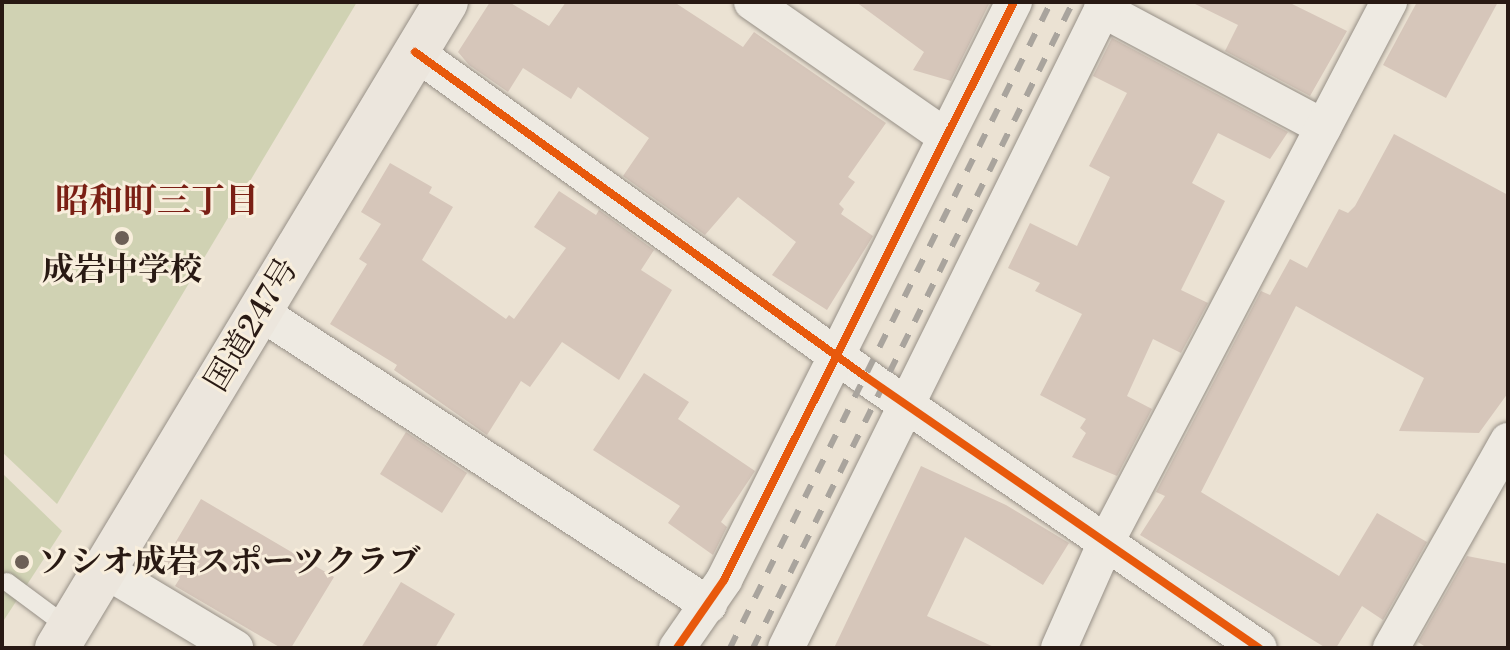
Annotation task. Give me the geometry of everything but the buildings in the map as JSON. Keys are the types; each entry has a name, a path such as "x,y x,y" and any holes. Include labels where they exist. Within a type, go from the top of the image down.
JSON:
{"highway":[{"name":"国道247号","path":"63,638 446,2"}],"street":[{"path":"752,2 946,137"},
{"path":"677,648 709,605 1014,2"},
{"path":"1059,648 1106,542 1389,2"},
{"path":"786,648 905,401 1104,6 1323,127"},
{"path":"415,52 835,354 1259,648"},
{"path":"260,312 709,605"},
{"path":"1391,648 1508,441"},
{"path":"105,570 235,648"}],"lane":[{"path":"7,582 63,638"}],"green space":[{"name":"成岩中学校","path":"2,2 357,2 57,504 2,452"},
{"name":"ソシオ成岩スポーツクラブ","path":"2,473 62,531 2,623"}],"railway":[{"path":"730,648 1051,2"},
{"path":"753,648 1073,2"}],"cycle path":[{"path":"677,648 724,580 1014,2"},
{"path":"415,52 866,377 1259,648"}],"place":[{"name":"成岩中学校","path":"122,238"},
{"name":"ソシオ成岩スポーツクラブ","path":"22,562"}],"district":[{"name":"昭和町三丁目","path":"157,203"}]}
